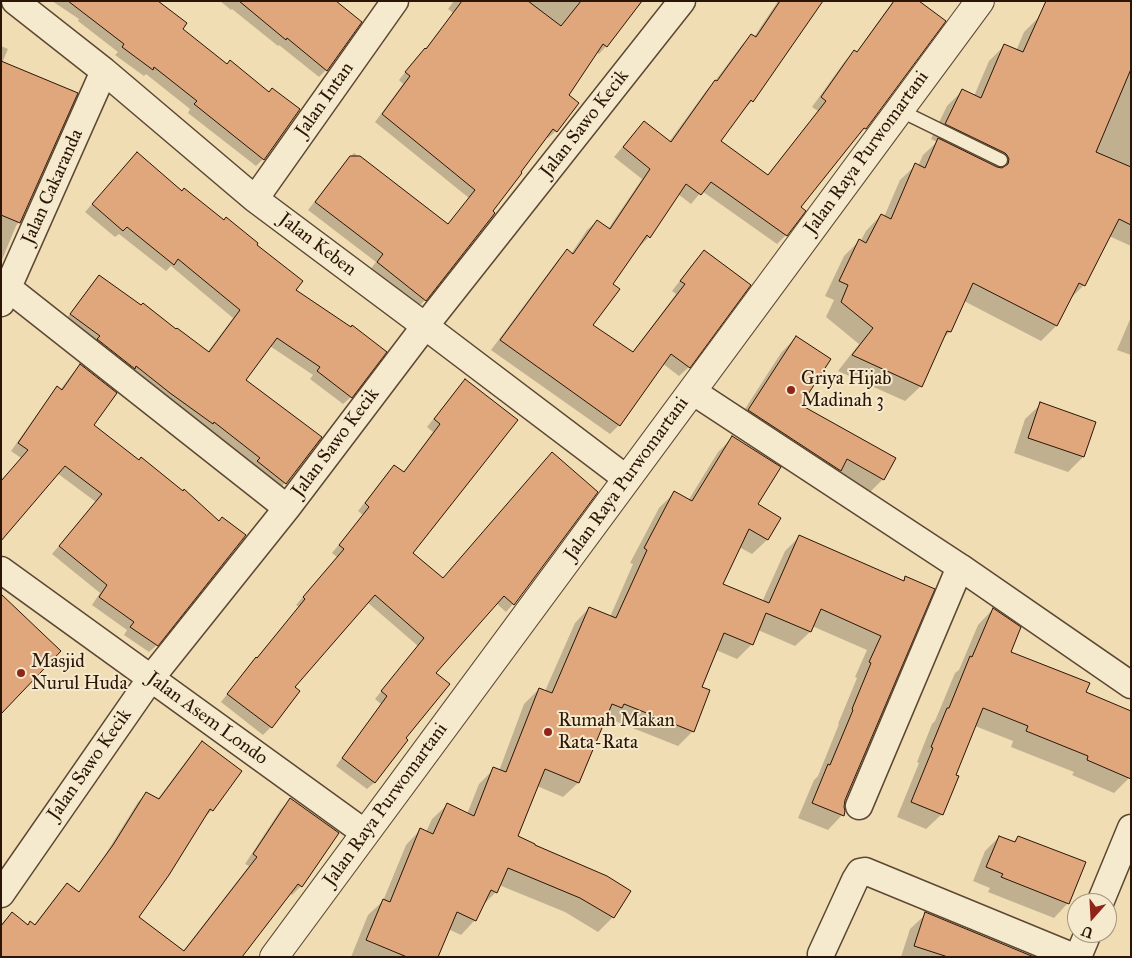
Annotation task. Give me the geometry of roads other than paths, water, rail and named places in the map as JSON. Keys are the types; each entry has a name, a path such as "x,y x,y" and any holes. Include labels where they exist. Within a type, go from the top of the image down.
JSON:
{"street":[{"name":"Jalan Keben","path":"15,1 104,71 255,199 626,479"},
{"name":"Jalan Sawo Kecik","path":"1,894 151,678 287,508 425,326 682,1"},
{"name":"Jalan Raya Purwomartani","path":"274,957 980,1"},
{"name":"Jalan Intan","path":"255,199 389,3"},
{"name":"Jalan Cakaranda","path":"5,295 104,71"},
{"path":"5,295 287,508"},
{"path":"692,391 960,568 1131,685"},
{"path":"859,806 960,568"},
{"name":"Jalan Asem Londo","path":"1,570 365,833"},
{"path":"1104,893 1131,828"},
{"path":"821,954 855,880 860,872 865,871 1074,957"},
{"path":"1078,957 1084,943"}],"lane":[{"path":"899,110 1001,160"}],"place":[{"name":"Griya Hijab Madinah 3","path":"791,390"},
{"name":"Masjid Nurul Huda","path":"21,673"},
{"name":"Rumah Makan Rata-Rata","path":"548,732"}]}
